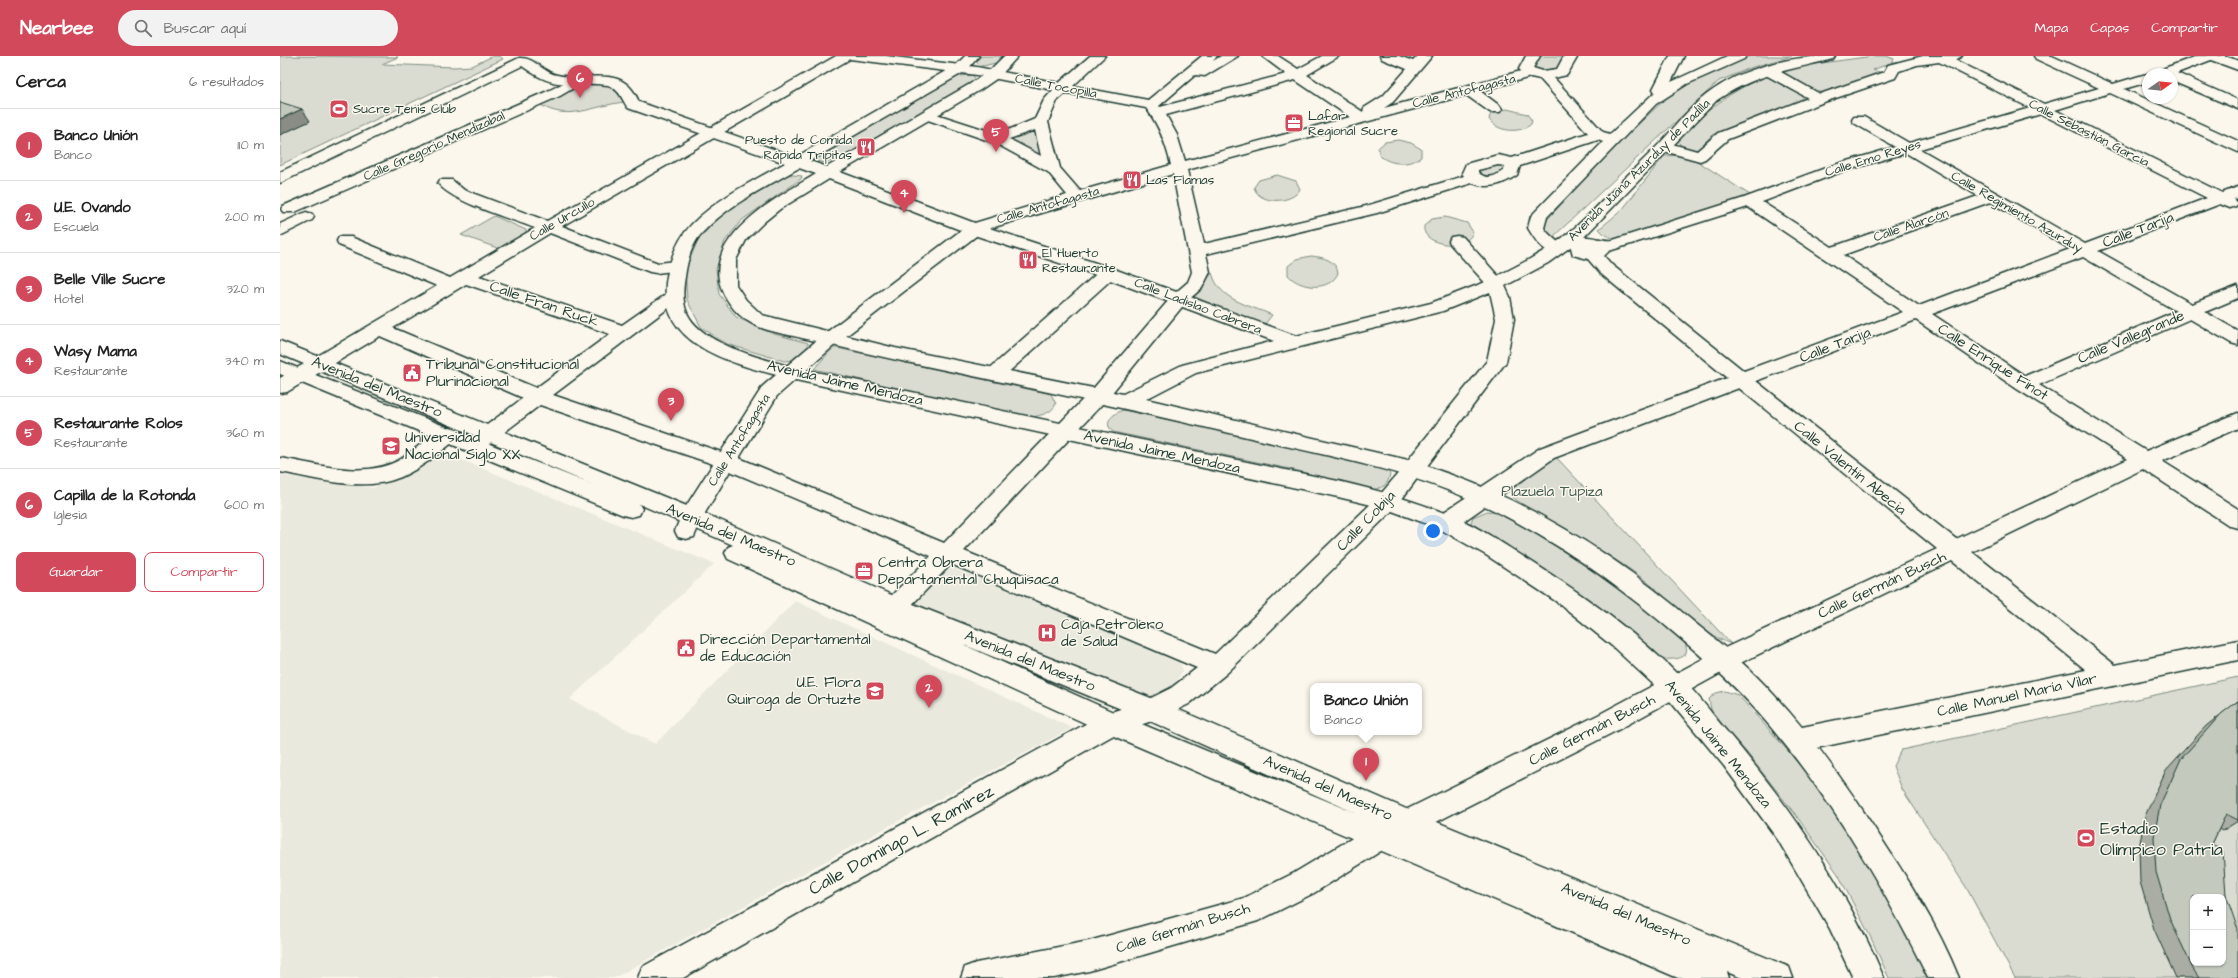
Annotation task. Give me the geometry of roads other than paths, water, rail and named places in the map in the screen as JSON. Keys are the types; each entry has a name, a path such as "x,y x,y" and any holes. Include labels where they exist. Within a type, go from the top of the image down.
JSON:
{"street":[{"name":"Calle Urcullo","path":"280,387 290,371 319,363 380,329 457,281 547,228 846,56"},
{"name":"Calle Tocopilla","path":"852,56 966,62 994,74 1155,108 1297,75 1332,56"},
{"path":"1011,56 994,74 774,206 739,238 727,260 727,285 739,304 756,319 830,339 1099,395 1413,469 1483,496 1538,524 1596,559 1645,594 1723,660 1764,701 1796,740 1843,804 1908,905 1944,978"},
{"path":"1076,196 1053,169 1048,155 1041,122 1051,100 1062,88 1098,56"},
{"path":"895,607 947,552 1021,479 1063,432 1099,395 1180,298 1196,284 1201,272 1179,166 1155,108 1168,90 1210,56"},
{"path":"1168,90 1232,56"},
{"path":"1270,56 1360,117 1388,99 1425,56"},
{"path":"1387,56 1415,67"},
{"path":"1533,56 1526,69 1538,75 1605,138"},
{"name":"Calle Antofagasta","path":"689,524 770,391 830,339 974,229 985,224 1076,196 1179,166 1360,117 1468,89 1538,75 1562,72 1571,56"},
{"path":"1662,92 1660,88 1677,56"},
{"path":"1589,244 1565,252 1556,249 1542,238 1536,228 1539,216 1605,138 1662,92 1739,56"},
{"name":"Avenida Juana Azurduy de Padilla","path":"1124,402 1189,370 1293,341 1437,307 1470,296 1494,282 1534,264 1556,249 1589,244 1688,120 1718,93 1743,79 1767,70 1828,56"},
{"path":"2041,56 2238,147"},
{"path":"2178,69 2209,56"},
{"path":"2214,56 2238,66"},
{"path":"1665,147 1700,156 1723,136 1819,99 1890,75 1893,68 1910,59 1948,57"},
{"name":"Calle Sebastián Garcia","path":"1948,57 2039,108 2230,196 2238,207"},
{"name":"Calle Ladislao Cabrera","path":"523,58 551,78 596,80 617,83 628,91 633,105 828,173 974,229 1108,272 1293,341"},
{"path":"280,170 523,58"},
{"path":"280,178 523,58"},
{"name":"Avenida Jaime Mendoza","path":"966,62 732,200 709,219 690,238 677,266 674,298 676,310 682,322 711,345 749,361 791,373 1388,501 1446,522 1494,549 1568,597 1621,639 1674,687 1733,758 1788,831 1840,919 1869,978"},
{"path":"1767,70 1819,99"},
{"path":"2178,79 2238,105"},
{"name":"Calle Gregorio Mendizabal","path":"284,207 554,93 577,80"},
{"name":"Calle Emo Reyes","path":"1589,244 1615,245 1750,201 1836,169 2039,108 2142,80"},
{"path":"1468,89 1495,109"},
{"path":"927,115 1000,140 1053,169"},
{"name":"Calle Regimiento Azurduy","path":"1859,120 2238,339"},
{"path":"991,137 1012,134 1041,122"},
{"path":"1196,250 1363,211 1473,178 1470,173 1471,167 1498,160 1513,163 1605,138"},
{"path":"446,183 458,193 547,228 656,268 677,266"},
{"name":"Calle Tarija","path":"1446,522 1547,453 2230,196"},
{"name":"Calle Alarcón","path":"1832,253 1990,197"},
{"name":"Calle Enrique Finot","path":"1750,201 1832,253 2024,384 2146,459 2238,520"},
{"path":"280,231 306,217 284,207"},
{"name":"Calle Fran Ruck","path":"345,241 457,281 624,332"},
{"name":"Calle Cobija","path":"1152,710 1180,696 1218,666 1388,501 1496,362 1503,335 1505,319 1501,297 1494,282 1457,241"},
{"name":"Calle Valentín Abecia","path":"1589,244 1606,269 2111,676"},
{"path":"995,374 1108,272"},
{"name":"Calle Vallegrande","path":"2024,384 2238,291"},
{"path":"481,439 624,332 674,298"},
{"path":"380,329 538,397 726,461 1218,666"},
{"name":"Avenida del Maestro","path":"280,347 319,363 481,439 1152,710 1410,824 1778,978"},
{"name":"Avenida del Maestro","path":"290,371 450,434 481,439"},
{"name":"Calle Germán Busch","path":"976,978 1089,956 1248,911 1304,883 1379,837 1410,824 1607,723 1723,660 2146,459 2238,420"},
{"path":"280,465 344,475 380,476 394,471 408,463 450,434"},
{"name":"Avenida del Maestro","path":"689,524 1111,723 1714,978"},
{"name":"Calle Manuel María Vilar","path":"1796,740 2238,650"},
{"name":"Calle Domingo L. Ramírez","path":"653,978 1111,723 1152,710"}],"place":[{"name":"Capilla de la Rotonda","path":"580,98"},
{"name":"Sucre Tenis Club","path":"339,109"},
{"name":"Lafar Regional Sucre","path":"1294,123"},
{"name":"Puesto de Comida Rápida Tripitas","path":"866,147"},
{"name":"Restaurante Rolos","path":"996,152"},
{"name":"Las Flamas","path":"1132,180"},
{"name":"Wasy Mama","path":"904,213"},
{"name":"El Huerto Restaurante","path":"1028,260"},
{"name":"Tribunal Constitucional Plurinacional","path":"412,373"},
{"name":"Belle Ville Sucre","path":"671,421"},
{"name":"Universidad Nacional Siglo XX","path":"391,446"},
{"name":"Centra Obrera Departamental Chuquisaca","path":"864,571"},
{"name":"Caja Petrolero de Salud","path":"1047,633"},
{"name":"Dirección Departamental de Educación","path":"686,648"},
{"name":"U.E. Flora Quiroga de Ortuzte","path":"875,691"},
{"name":"U.E. Ovando","path":"929,708"},
{"name":"Banco Unión","path":"1366,781"},
{"name":"Estadio Olímpico Patria","path":"2086,838"}],"park label":[{"name":"Plazuela Tupiza","path":"1552,491"}]}
